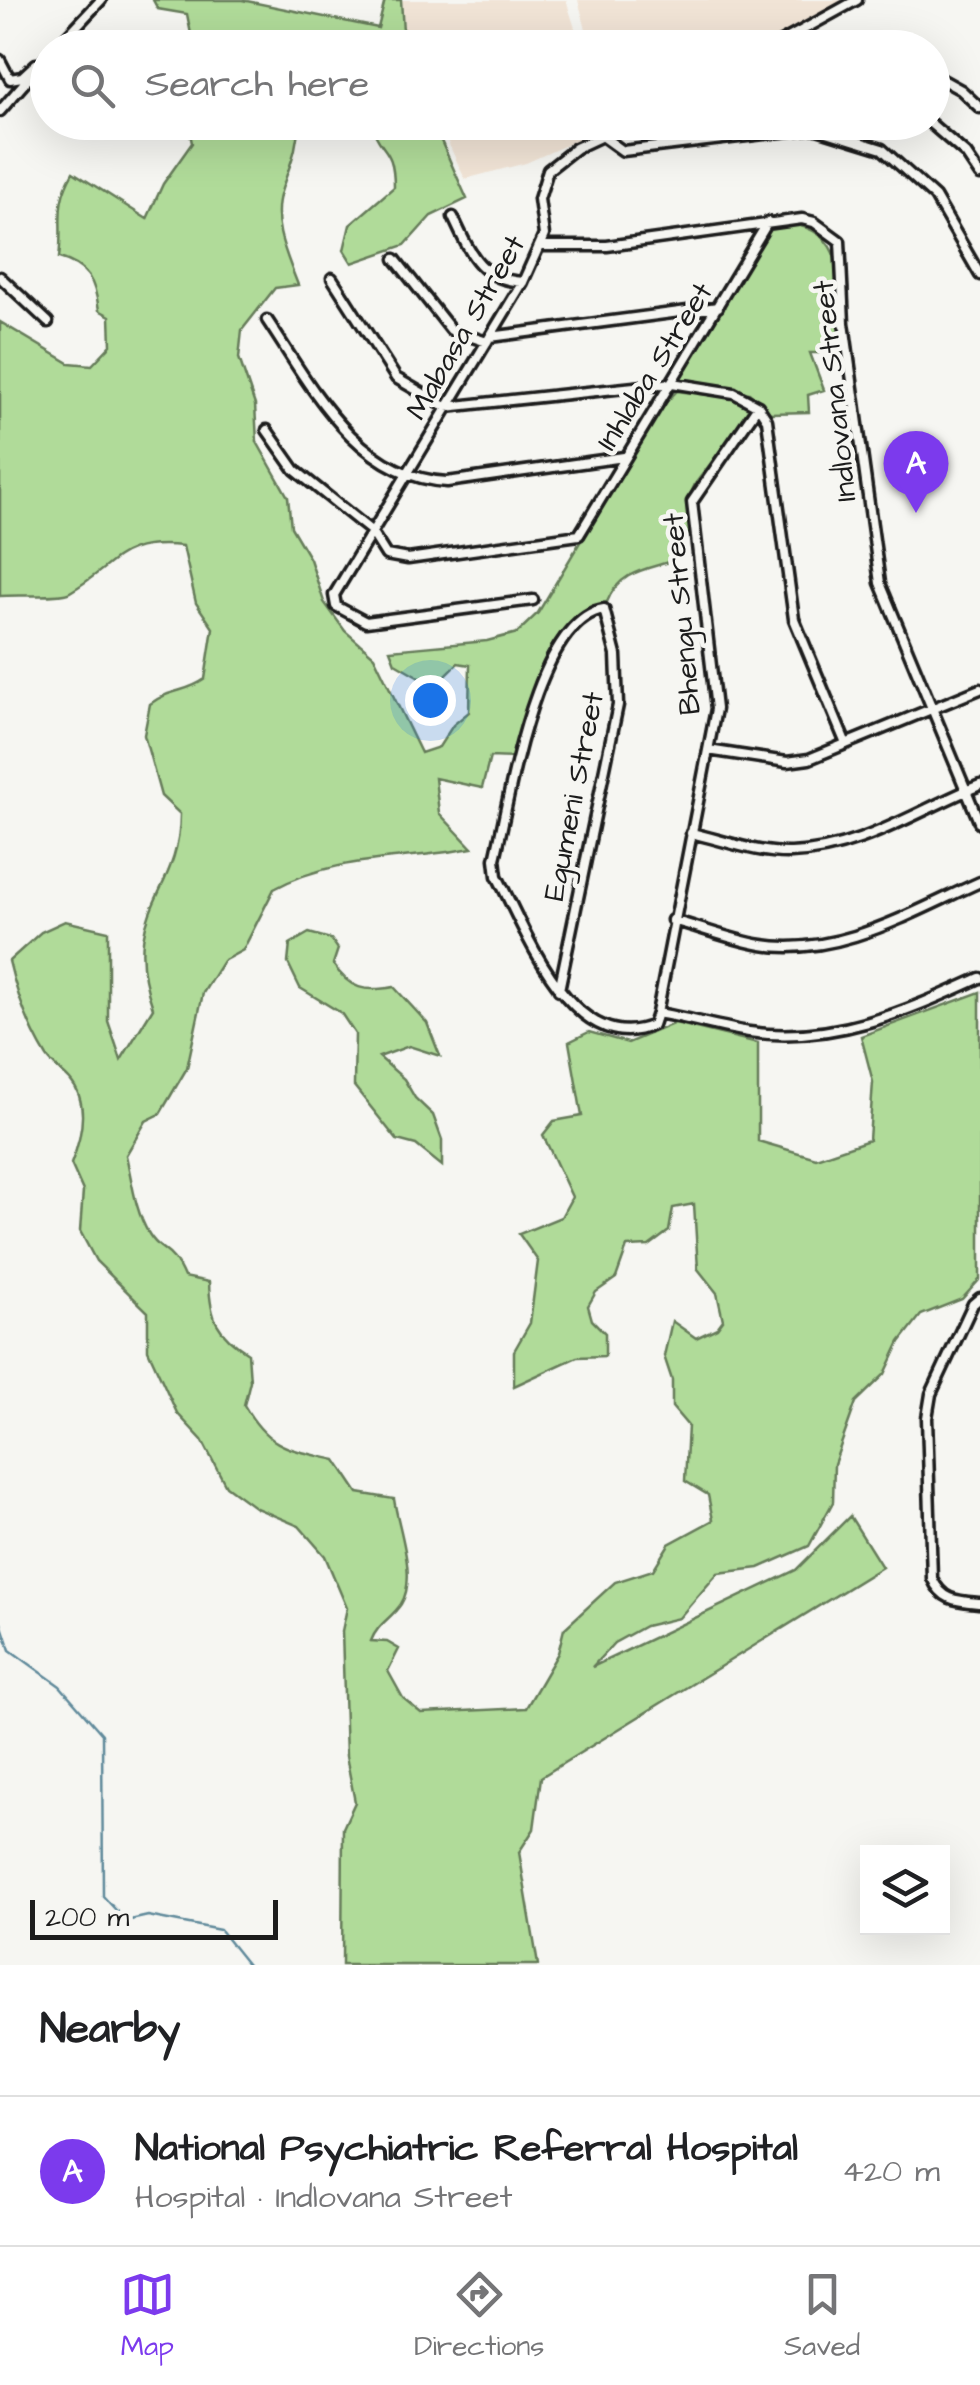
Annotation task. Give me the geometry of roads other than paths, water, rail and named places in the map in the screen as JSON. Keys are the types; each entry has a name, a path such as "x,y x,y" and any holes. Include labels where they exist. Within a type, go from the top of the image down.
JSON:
{"street":[{"path":"73,30 101,0"},
{"path":"803,30 857,0"},
{"path":"0,60 5,74 15,79 30,69"},
{"path":"0,111 30,77"},
{"path":"950,84 980,108"},
{"name":"Mabasa Street","path":"533,600 366,622 336,606 334,595 523,282 544,236 539,198 548,170 576,148 598,140"},
{"path":"607,140 622,151 714,140"},
{"path":"853,140 882,149 935,197 980,275"},
{"path":"950,140 966,154 980,175"},
{"path":"453,217 472,257 488,274 523,282"},
{"name":"Indlovana Street","path":"540,246 607,246 768,222 814,222 840,241 844,323 880,583 980,824"},
{"name":"Inhlaba Street","path":"371,531 386,555 408,560 579,535 768,222"},
{"path":"395,259 450,330 464,338 488,340 718,307"},
{"path":"0,277 48,322"},
{"path":"332,278 396,378 446,408 672,384 734,393 758,406 766,420 794,619 846,744"},
{"path":"267,320 338,426 420,480 447,482 624,456"},
{"name":"Bhengu Street","path":"657,1013 716,708 692,502 758,406"},
{"path":"267,430 318,492 371,531"},
{"name":"Egumeni Street","path":"604,610 616,656 618,705 559,990 497,876 495,860 538,688 580,622 592,611 604,610"},
{"path":"708,750 787,762 846,744 980,689"},
{"path":"692,833 774,852 822,850 857,842 980,784"},
{"path":"672,920 762,945 806,946 851,938 980,882"},
{"path":"559,990 591,1022 608,1026 642,1030 653,1025 657,1013 749,1032 796,1035 840,1030 896,1016 980,978"},
{"path":"980,1298 973,1304 931,1394 925,1466 932,1578 938,1592 950,1600 980,1603"}],"waterway":[{"path":"0,1620 10,1650 60,1686 102,1734 103,1896 126,1921 148,1916 220,1930 248,1965"}],"place":[{"name":"National Psychiatric Referral Hospital","path":"916,513"}]}
